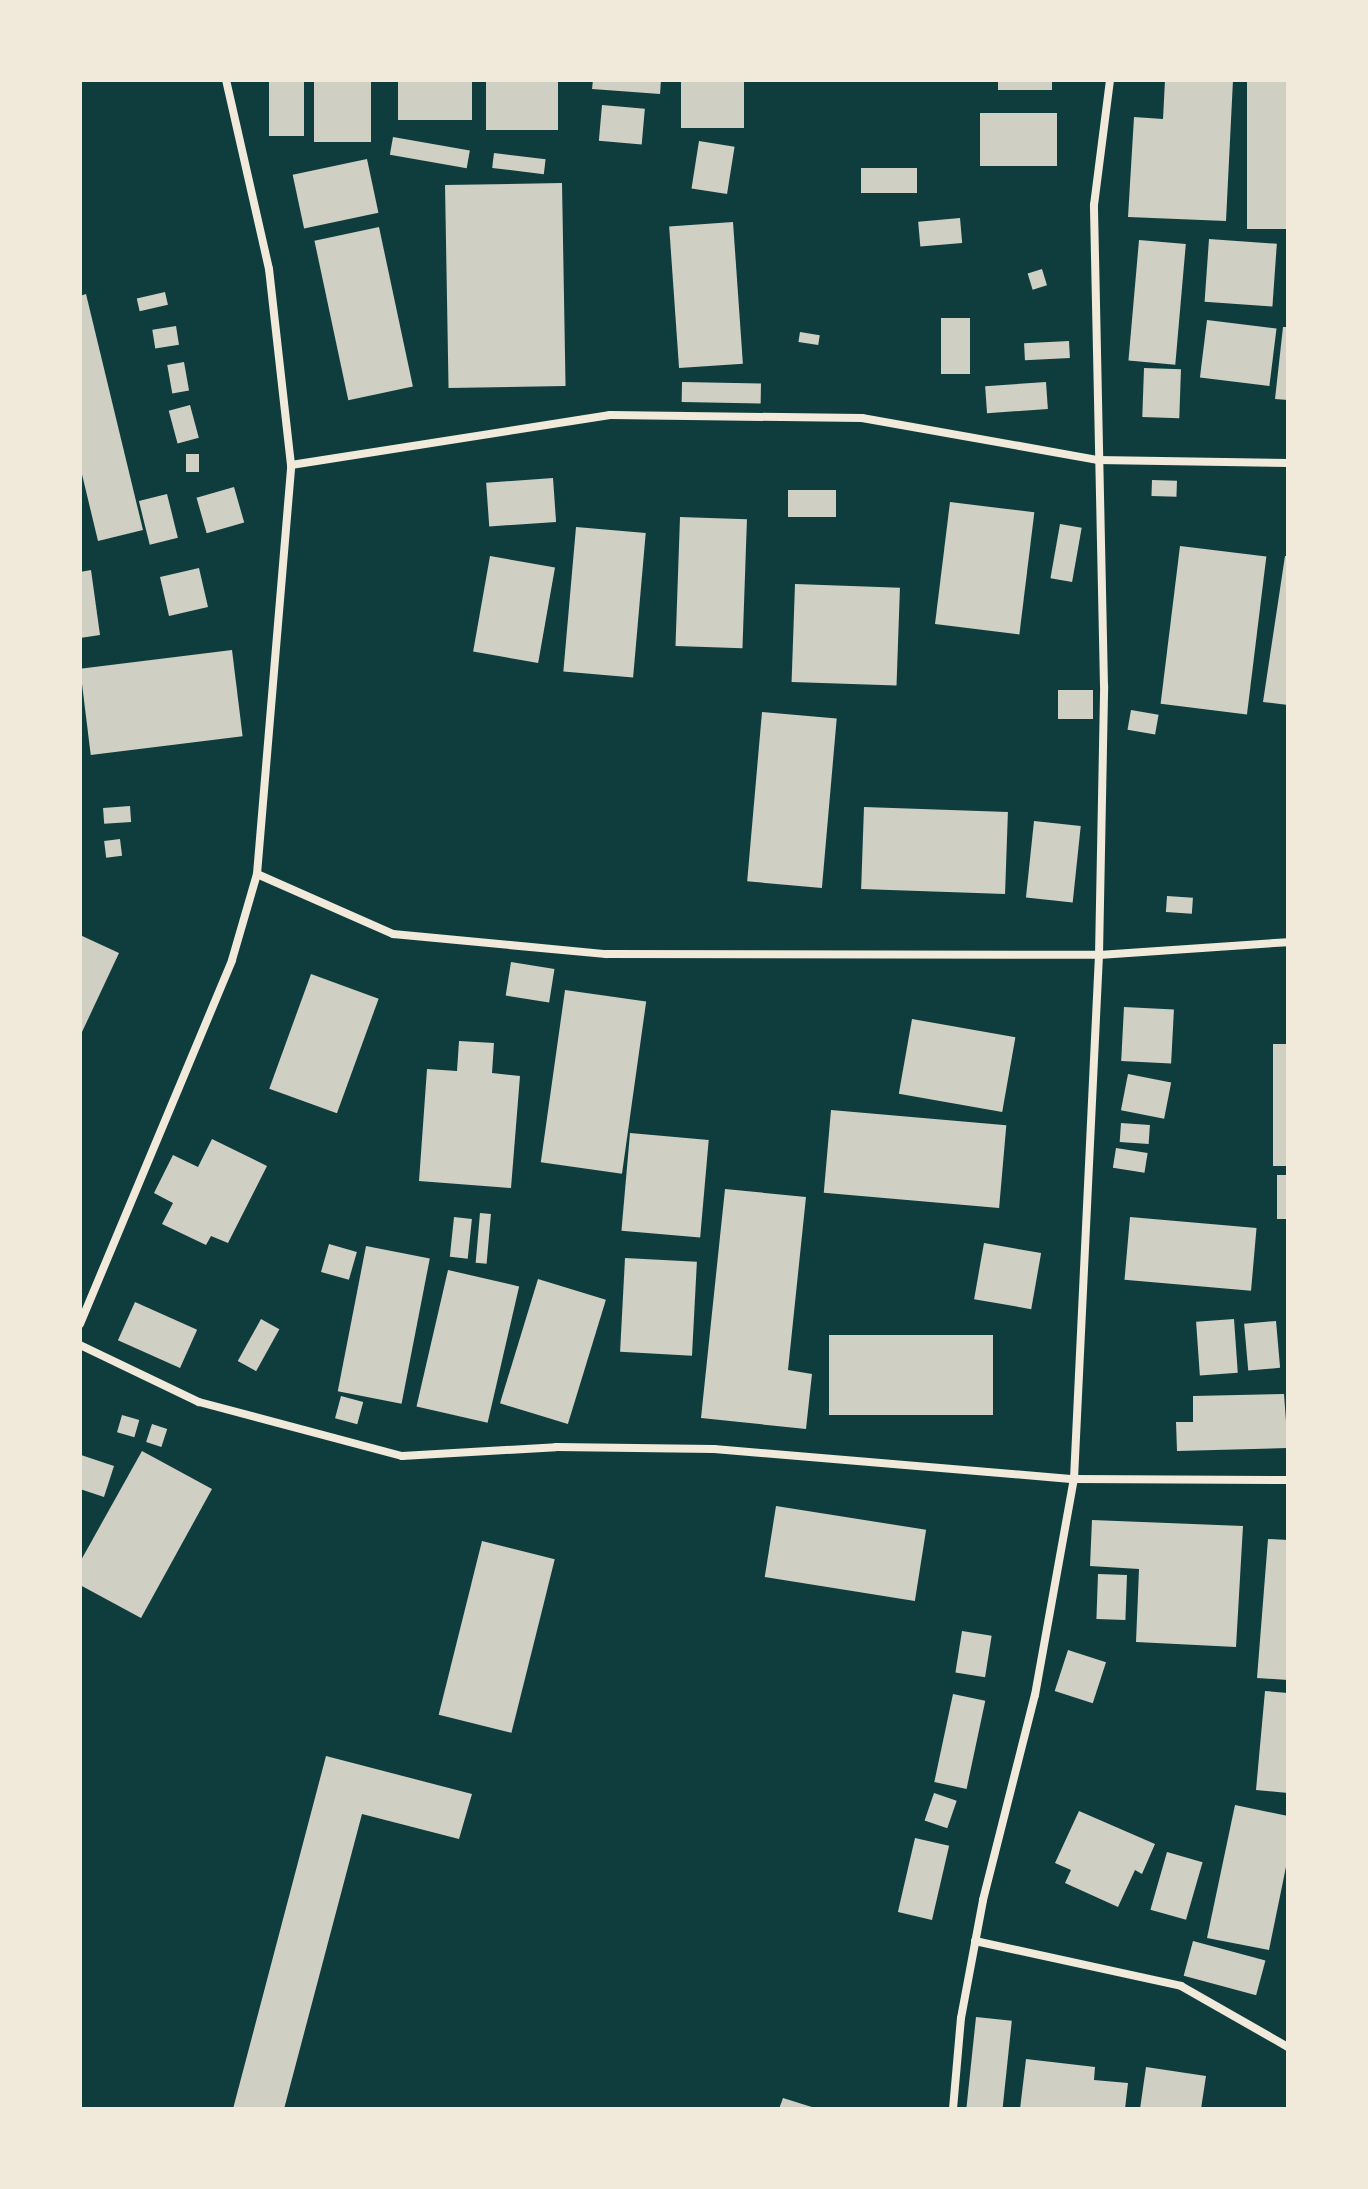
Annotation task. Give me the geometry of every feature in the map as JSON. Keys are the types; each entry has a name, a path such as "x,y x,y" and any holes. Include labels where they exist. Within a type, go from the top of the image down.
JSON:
{"street":[{"path":"80,1324 232,960 257,874 291,465 269,269 226,80"},
{"path":"953,2109 975,1941 1035,1695 1074,1479 1099,955 1104,686 1094,205 1110,80"},
{"path":"291,465 610,415 862,418 1098,460 1288,463"},
{"path":"257,874 393,934 606,954 1099,955 1288,942"},
{"path":"80,1345 199,1402 402,1456 556,1447 714,1449 1074,1479 1288,1480"},
{"path":"975,1941 1181,1986 1288,2047"}],"building":[{"path":"269,80 304,80 304,136 269,136"},
{"path":"314,80 371,80 371,142 314,142"},
{"path":"398,80 472,80 472,120 398,120"},
{"path":"486,80 558,80 558,130 486,130"},
{"path":"593,80 661,80 660,94 592,89"},
{"path":"681,80 744,80 744,128 681,128"},
{"path":"998,80 1052,80 1052,90 998,90"},
{"path":"1165,80 1233,80 1226,221 1128,217 1134,117 1163,119"},
{"path":"1247,80 1288,80 1288,229 1247,229"},
{"path":"602,105 645,109 642,145 599,141"},
{"path":"980,113 1057,113 1057,166 980,166"},
{"path":"393,137 470,151 467,168 390,155"},
{"path":"699,141 735,147 727,194 691,188"},
{"path":"494,153 546,159 544,174 492,168"},
{"path":"367,159 378,213 304,229 293,175"},
{"path":"861,168 917,168 917,193 861,193"},
{"path":"562,183 566,386 449,388 445,185"},
{"path":"960,218 962,243 920,247 918,222"},
{"path":"733,222 743,364 679,368 669,226"},
{"path":"379,227 413,386 348,400 314,241"},
{"path":"1209,239 1277,244 1272,307 1205,302"},
{"path":"1139,240 1186,244 1175,365 1128,361"},
{"path":"1042,269 1047,285 1033,290 1028,273"},
{"path":"165,292 168,305 140,311 137,299"},
{"path":"86,294 143,530 98,541 80,466 80,296"},
{"path":"941,318 970,318 970,374 941,374"},
{"path":"1207,320 1276,329 1269,386 1200,378"},
{"path":"176,326 179,345 155,349 152,330"},
{"path":"1283,327 1288,327 1288,400 1275,399"},
{"path":"800,332 820,335 818,345 798,342"},
{"path":"1069,341 1070,358 1025,360 1024,343"},
{"path":"184,362 189,391 172,394 167,365"},
{"path":"1144,368 1181,369 1179,418 1142,417"},
{"path":"682,382 761,383 761,403 682,402"},
{"path":"1046,382 1048,409 987,413 985,386"},
{"path":"190,405 199,438 178,444 169,411"},
{"path":"186,454 199,454 199,472 186,472"},
{"path":"553,478 556,522 489,527 486,483"},
{"path":"1152,480 1177,481 1176,497 1151,496"},
{"path":"234,487 244,523 207,533 197,498"},
{"path":"788,490 836,490 836,517 788,517"},
{"path":"167,494 178,538 150,545 139,501"},
{"path":"950,502 1034,512 1019,634 935,624"},
{"path":"680,517 747,519 742,648 675,646"},
{"path":"1060,524 1082,528 1072,582 1050,578"},
{"path":"576,527 646,533 633,678 563,671"},
{"path":"1180,546 1266,557 1247,714 1161,704"},
{"path":"490,556 555,567 538,663 473,652"},
{"path":"1285,556 1288,556 1288,705 1263,702"},
{"path":"199,568 208,607 169,616 160,577"},
{"path":"91,570 100,635 80,638 80,572"},
{"path":"795,584 900,588 897,686 792,682"},
{"path":"232,650 243,736 91,755 80,669"},
{"path":"1058,690 1093,690 1093,719 1058,719"},
{"path":"1131,710 1159,715 1155,735 1128,730"},
{"path":"762,712 837,719 822,888 747,881"},
{"path":"130,806 131,822 104,824 103,808"},
{"path":"864,807 1008,812 1005,894 861,889"},
{"path":"1034,821 1081,826 1073,902 1026,898"},
{"path":"120,839 122,856 106,858 104,841"},
{"path":"1167,896 1193,898 1192,914 1166,912"},
{"path":"80,935 119,953 82,1032 80,1031"},
{"path":"511,962 554,969 549,1002 506,996"},
{"path":"311,974 379,999 337,1113 269,1089"},
{"path":"565,990 646,1001 622,1174 541,1162"},
{"path":"1124,1007 1174,1010 1171,1064 1121,1061"},
{"path":"912,1019 1015,1037 1002,1112 899,1094"},
{"path":"459,1041 494,1043 492,1073 520,1076 511,1188 419,1181 427,1069 457,1071"},
{"path":"1273,1044 1288,1044 1288,1166 1273,1166"},
{"path":"1128,1074 1171,1082 1164,1119 1121,1110"},
{"path":"831,1110 1006,1125 999,1208 824,1193"},
{"path":"1121,1123 1150,1125 1149,1144 1120,1142"},
{"path":"630,1133 709,1140 700,1238 621,1231"},
{"path":"212,1139 267,1166 228,1243 211,1236 206,1245 162,1224 173,1203 154,1193 173,1155 198,1167"},
{"path":"1116,1148 1148,1153 1144,1173 1113,1168"},
{"path":"1277,1175 1288,1175 1288,1219 1277,1219"},
{"path":"725,1189 806,1197 788,1370 812,1374 806,1429 701,1418"},
{"path":"480,1213 491,1214 487,1264 476,1263"},
{"path":"454,1217 472,1219 468,1259 450,1257"},
{"path":"1130,1217 1257,1228 1251,1291 1125,1280"},
{"path":"984,1243 1041,1253 1031,1309 974,1299"},
{"path":"329,1244 357,1252 349,1280 321,1272"},
{"path":"366,1246 430,1258 402,1404 338,1391"},
{"path":"625,1258 697,1262 692,1356 620,1352"},
{"path":"448,1270 519,1286 488,1423 417,1406"},
{"path":"538,1279 606,1300 568,1424 500,1403"},
{"path":"135,1302 197,1330 180,1368 118,1340"},
{"path":"261,1319 279,1329 256,1371 238,1361"},
{"path":"1234,1319 1238,1373 1200,1376 1196,1322"},
{"path":"1276,1321 1280,1368 1248,1371 1244,1324"},
{"path":"829,1335 993,1335 993,1415 829,1415"},
{"path":"1284,1394 1288,1448 1177,1451 1176,1422 1193,1422 1193,1396"},
{"path":"341,1396 363,1402 357,1424 335,1418"},
{"path":"122,1415 139,1420 134,1437 117,1432"},
{"path":"152,1424 167,1429 161,1447 146,1442"},
{"path":"142,1451 212,1489 141,1618 80,1585 80,1562"},
{"path":"81,1455 114,1466 104,1497 80,1489"},
{"path":"776,1506 926,1530 915,1601 765,1577"},
{"path":"1092,1520 1243,1526 1236,1647 1136,1642 1139,1569 1090,1566"},
{"path":"1268,1539 1288,1540 1288,1680 1257,1678"},
{"path":"482,1541 555,1559 511,1733 439,1715"},
{"path":"1098,1574 1127,1575 1125,1620 1096,1619"},
{"path":"962,1631 992,1636 985,1677 955,1672"},
{"path":"1068,1650 1106,1662 1093,1703 1055,1691"},
{"path":"1265,1691 1288,1693 1288,1793 1256,1790"},
{"path":"953,1694 985,1701 967,1789 934,1782"},
{"path":"326,1756 472,1794 459,1839 362,1814 284,2109 233,2109"},
{"path":"934,1793 957,1801 947,1828 925,1820"},
{"path":"1235,1805 1288,1816 1288,1857 1269,1950 1207,1938"},
{"path":"1079,1811 1155,1844 1142,1874 1135,1870 1118,1907 1065,1883 1071,1870 1055,1863"},
{"path":"915,1838 949,1846 932,1920 898,1912"},
{"path":"1167,1852 1203,1862 1186,1920 1150,1910"},
{"path":"1193,1941 1265,1960 1256,1995 1184,1976"},
{"path":"976,2017 1012,2021 1003,2109 966,2109"},
{"path":"1026,2059 1095,2067 1094,2080 1128,2083 1125,2109 1020,2109"},
{"path":"1146,2067 1206,2076 1201,2109 1140,2109"},
{"path":"783,2098 815,2108 815,2109 779,2109"}]}
